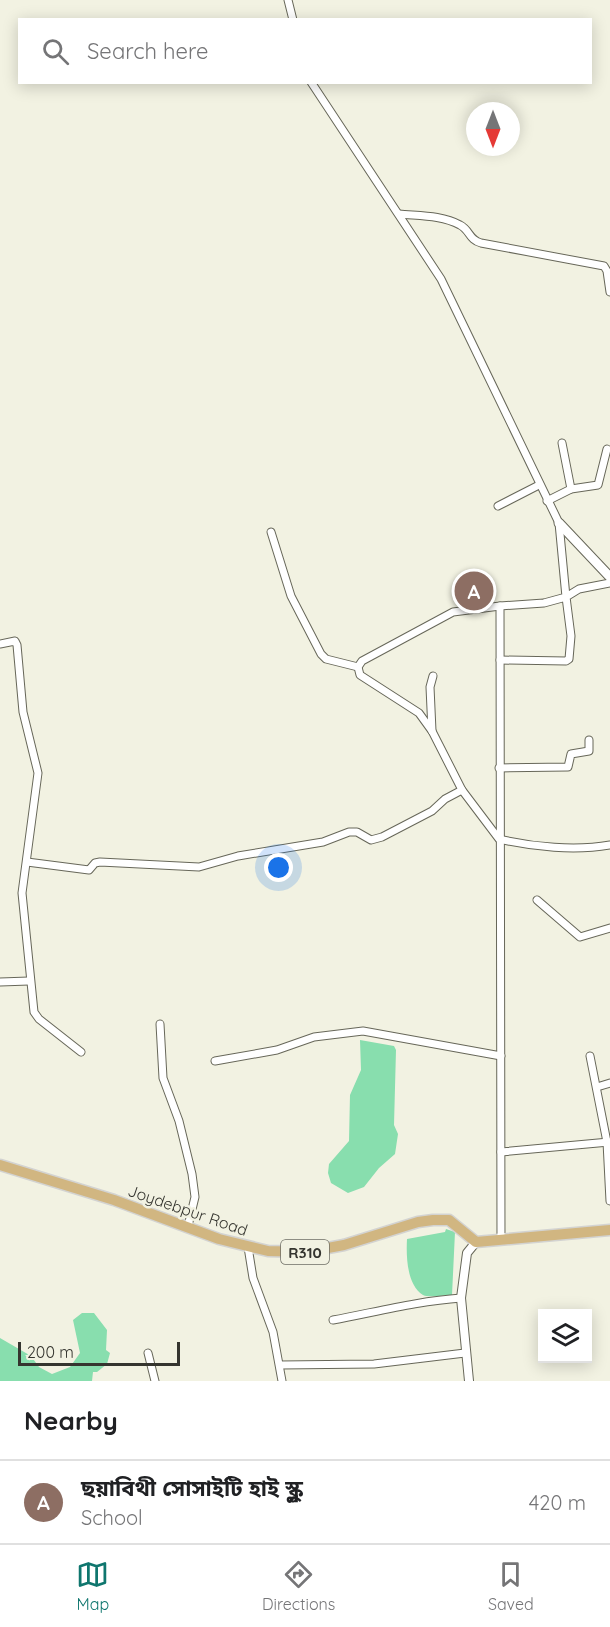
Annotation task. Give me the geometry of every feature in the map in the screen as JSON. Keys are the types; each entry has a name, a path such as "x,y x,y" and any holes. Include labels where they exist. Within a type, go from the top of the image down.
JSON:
{"main road":[{"path":"559,523 610,577"},
{"name":"Joydebpur Road","path":"0,1165 114,1200 219,1239 268,1251 312,1251 356,1243 418,1222 433,1220 449,1220 476,1242"},
{"path":"476,1242 610,1230"}],"street":[{"path":"288,0 292,18"},
{"path":"312,84 441,279 559,523 571,636 569,659 500,660"},
{"path":"399,214 438,218 459,224 473,241 604,266 610,292"},
{"path":"562,443 571,489"},
{"path":"547,501 571,489 598,485 607,449"},
{"path":"498,506 539,485"},
{"path":"271,532 291,596 321,654 326,659 358,667"},
{"path":"610,583 579,589 566,597 544,603 453,612 362,661 358,667 360,675 374,686 419,713 432,731 462,790 499,839 534,845 585,847 610,844"},
{"path":"500,606 501,1240"},
{"path":"0,644 15,641 17,645 23,712 38,773 22,893 29,940 29,981 34,1012 39,1019 81,1052"},
{"path":"432,731 430,687 434,676"},
{"path":"499,768 568,766 571,754 588,753 589,740"},
{"path":"27,862 89,870 95,863 100,862 199,867 238,856 323,842 353,831 371,840 408,825 462,790"},
{"path":"537,900 580,937 610,928"},
{"path":"0,982 29,981"},
{"path":"160,1024 163,1078 179,1121 192,1174 195,1197 188,1226"},
{"path":"215,1061 277,1050 314,1037 363,1031 501,1056"},
{"path":"590,1056 609,1142 610,1200"},
{"path":"597,1087 610,1083"},
{"path":"501,1152 609,1142"},
{"path":"469,1381 461,1298 467,1253 476,1242"},
{"path":"248,1247 253,1278 273,1332 282,1381"},
{"path":"333,1320 398,1309 416,1302 461,1298"},
{"path":"148,1353 155,1381"},
{"path":"280,1365 374,1364 465,1353"}],"shaded area":[{"path":"360,1040 394,1046 396,1050 394,1125 398,1134 395,1154 379,1168 364,1187 348,1193 331,1183 328,1173 329,1164 349,1141 350,1095 361,1070"},
{"path":"446,1229 455,1232 452,1295 426,1296 418,1290 411,1278 407,1262 407,1239 445,1232"},
{"path":"82,1313 94,1313 107,1330 106,1350 110,1353 107,1364 97,1372 93,1372 92,1381 0,1381 0,1338 31,1356 39,1367 52,1374 70,1367 80,1353 73,1320"}],"place":[{"name":"ছয়াবিথী সোসাইটি হাই স্কুল","path":"474,591"}]}
